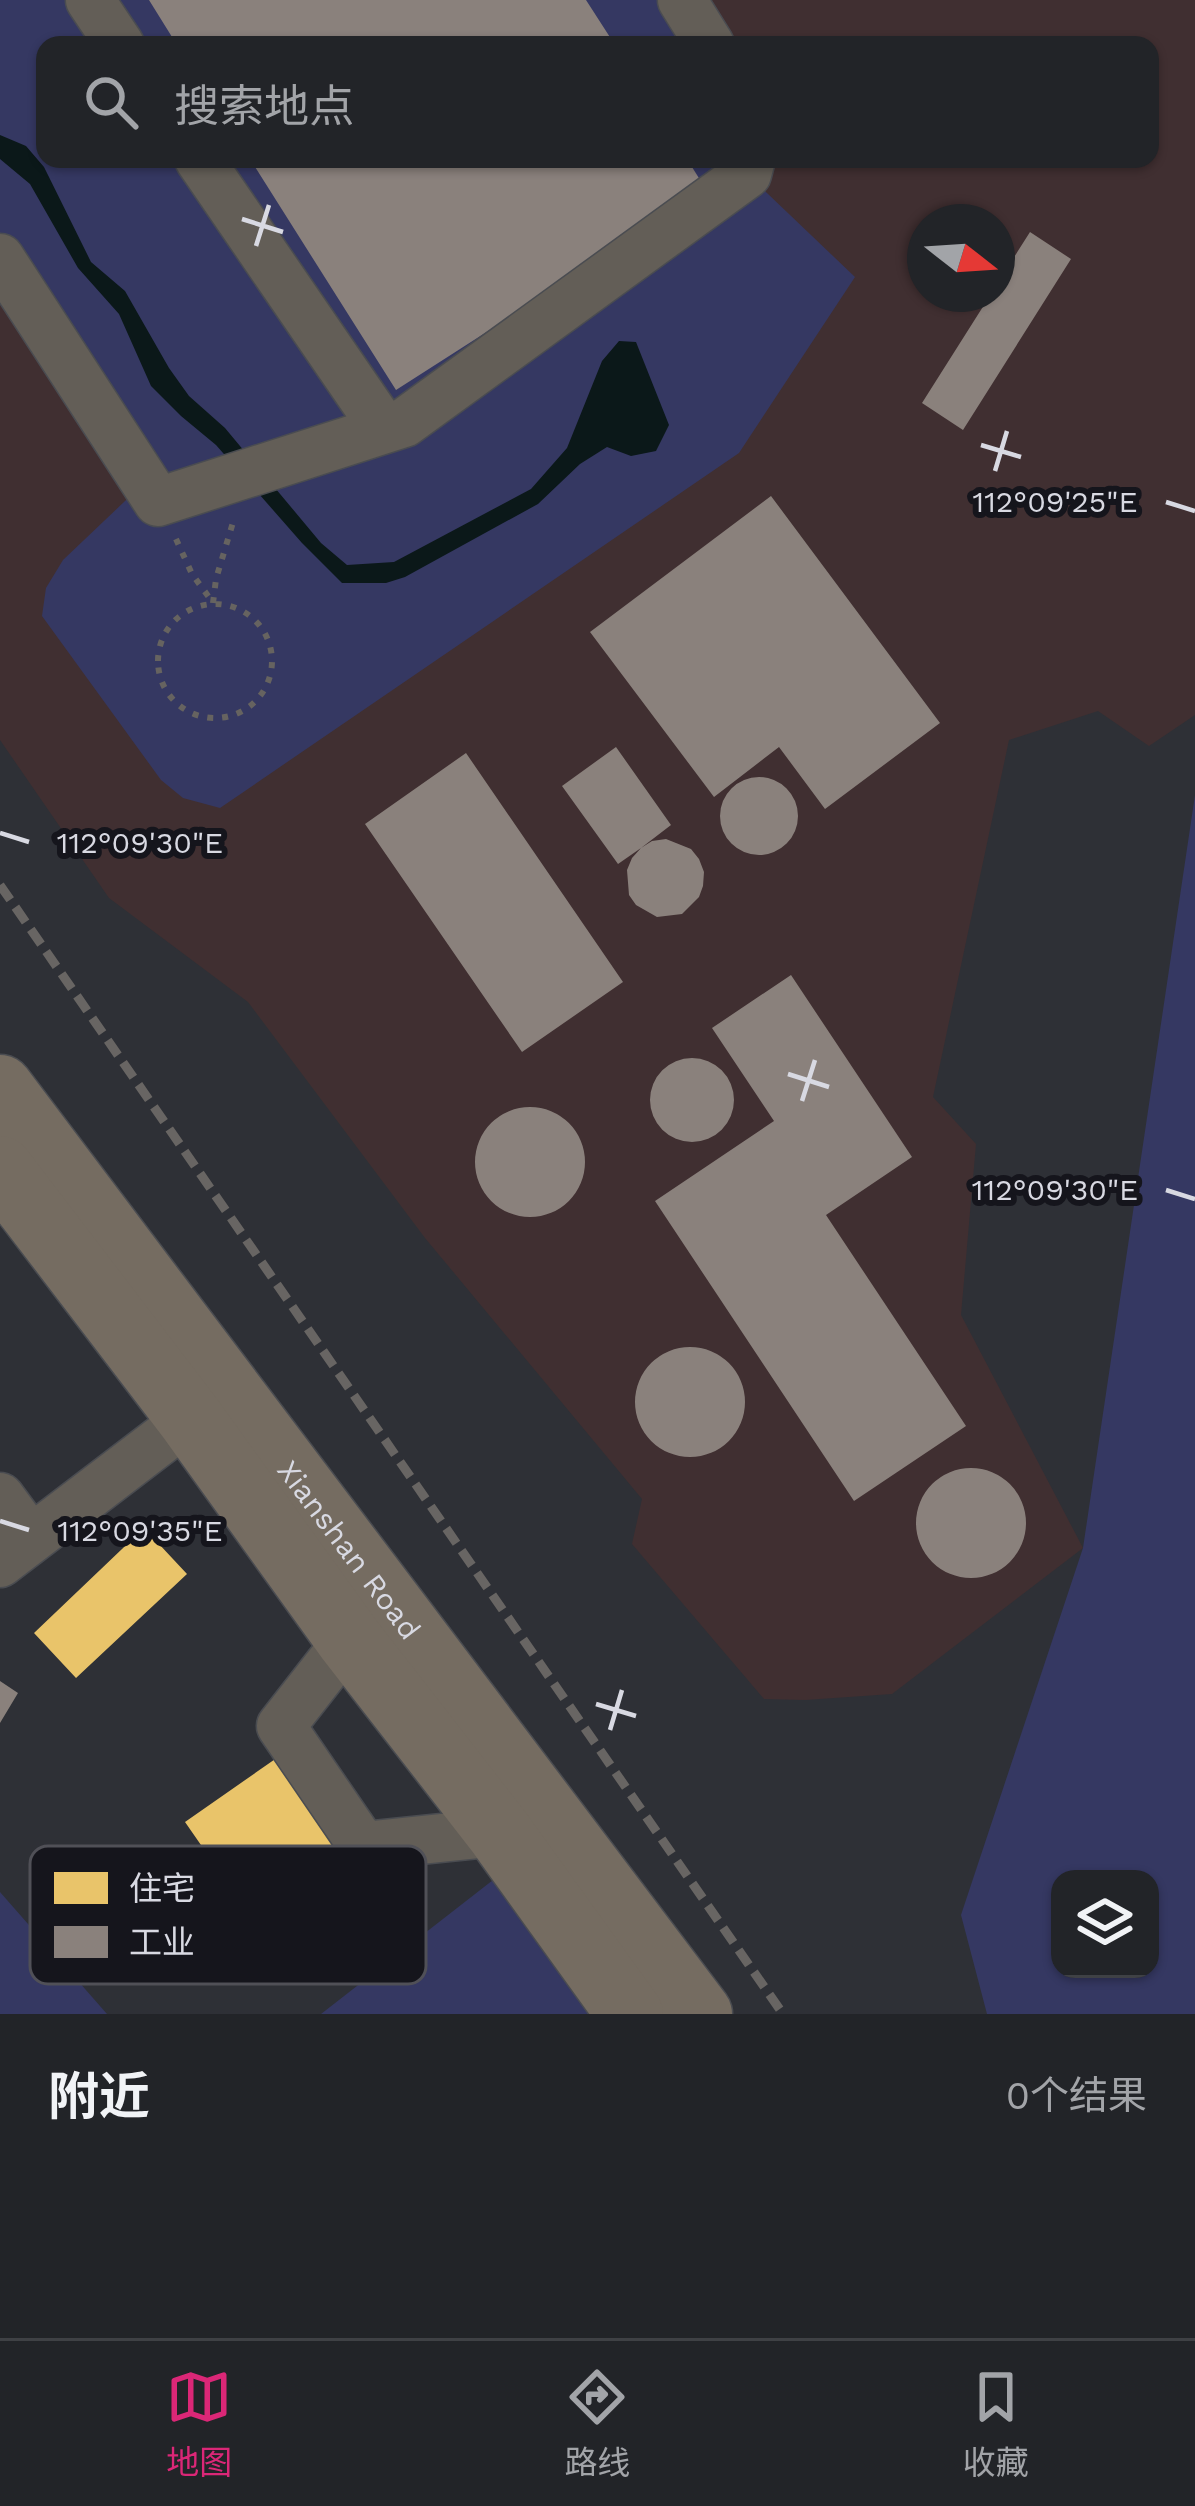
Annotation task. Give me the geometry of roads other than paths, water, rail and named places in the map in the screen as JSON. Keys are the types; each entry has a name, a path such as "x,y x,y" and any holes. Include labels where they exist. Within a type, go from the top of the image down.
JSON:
{"highway":[{"name":"Xianshan Road","path":"0,1088 700,2014"},
{"name":"Xianshan Road","path":"0,1169 190,1418 349,1639 499,1832 630,2014"}],"lane":[{"path":"89,0 114,36"},
{"path":"682,0 704,36"},
{"path":"205,168 384,429"},
{"path":"0,258 158,502 404,423 747,174 749,168"},
{"path":"0,1497 16,1551 190,1418"},
{"path":"349,1639 281,1726 364,1846 499,1832"}],"railway":[{"path":"0,885 783,2014"}]}
